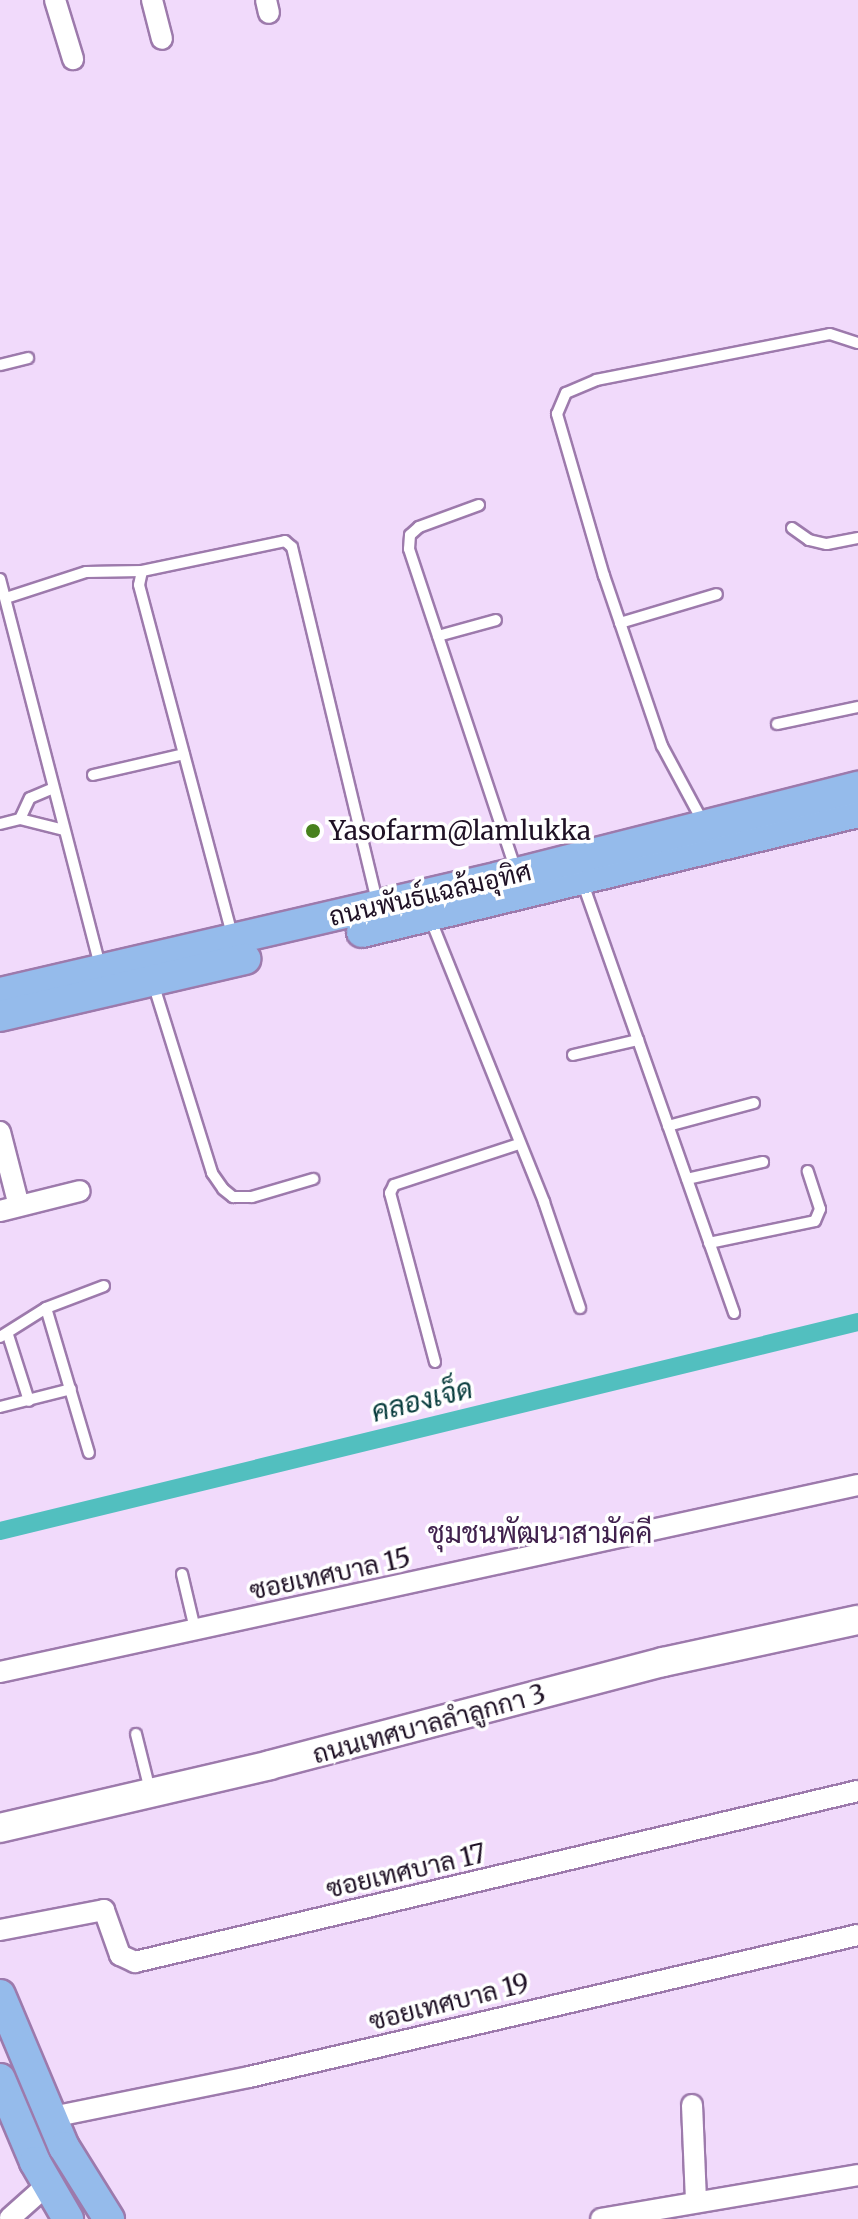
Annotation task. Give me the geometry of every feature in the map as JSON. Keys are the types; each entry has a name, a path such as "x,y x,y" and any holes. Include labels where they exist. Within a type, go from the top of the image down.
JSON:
{"main road":[{"name":"ถนนพันธ์แฉล้มอุทิศ","path":"0,993 378,907 858,787"},
{"name":"ถนนพันธ์แฉล้มอุทิศ","path":"0,1016 582,881 858,812"},
{"path":"0,1995 52,2117 109,2219"},
{"path":"0,2079 9,2124 65,2218"}],"street":[{"path":"55,0 73,59"},
{"path":"152,0 162,39"},
{"path":"0,1132 10,1209 80,1191"},
{"name":"ซอยเทศบาล 15","path":"0,1672 858,1485"},
{"name":"ถนนเทศบาลลำลูกกา 3","path":"0,1828 151,1793 663,1662 858,1620"},
{"name":"ซอยเทศบาล 17","path":"0,1930 104,1910 120,1955 135,1962 858,1791"},
{"name":"ซอยเทศบาล 19","path":"52,2117 249,2077 858,1935"},
{"path":"692,2105 696,2200"},
{"path":"601,2219 696,2200 858,2175"},
{"path":"10,2219 47,2185"}],"lane":[{"path":"705,826 662,746 563,444 557,414 566,393 666,365 830,334 858,343"},
{"path":"0,365 28,358"},
{"path":"479,505 419,527 410,535 409,549 517,873"},
{"path":"792,528 809,540 827,544 858,538"},
{"path":"6,598 86,572 142,571 271,541 285,541 292,547 378,907"},
{"path":"142,571 139,585 233,941"},
{"path":"0,579 100,968"},
{"path":"620,623 717,594"},
{"path":"438,636 496,620"},
{"path":"777,724 858,707"},
{"path":"93,775 184,754"},
{"path":"20,819 30,798 53,788"},
{"path":"0,824 20,819 64,830"},
{"path":"582,881 734,1313"},
{"path":"429,916 580,1308"},
{"path":"153,981 212,1173 223,1189 233,1197 252,1197 313,1179"},
{"path":"573,1055 638,1040"},
{"path":"668,1126 754,1103"},
{"path":"435,1362 390,1193 394,1185 519,1144"},
{"path":"687,1179 763,1162"},
{"path":"709,1243 815,1221 820,1209 808,1171"},
{"path":"29,1401 4,1336 46,1308 104,1286"},
{"path":"46,1308 89,1453"},
{"path":"0,1407 71,1389"},
{"path":"182,1574 195,1629"},
{"path":"136,1734 151,1793"}],"waterway":[{"name":"คลองเจ็ด","path":"0,1531 858,1322"}],"place":[{"name":"Yasofarm@lamlukka","path":"313,831"}],"district":[{"name":"ชุมชนพัฒนาสามัคคี","path":"540,1533"}]}
